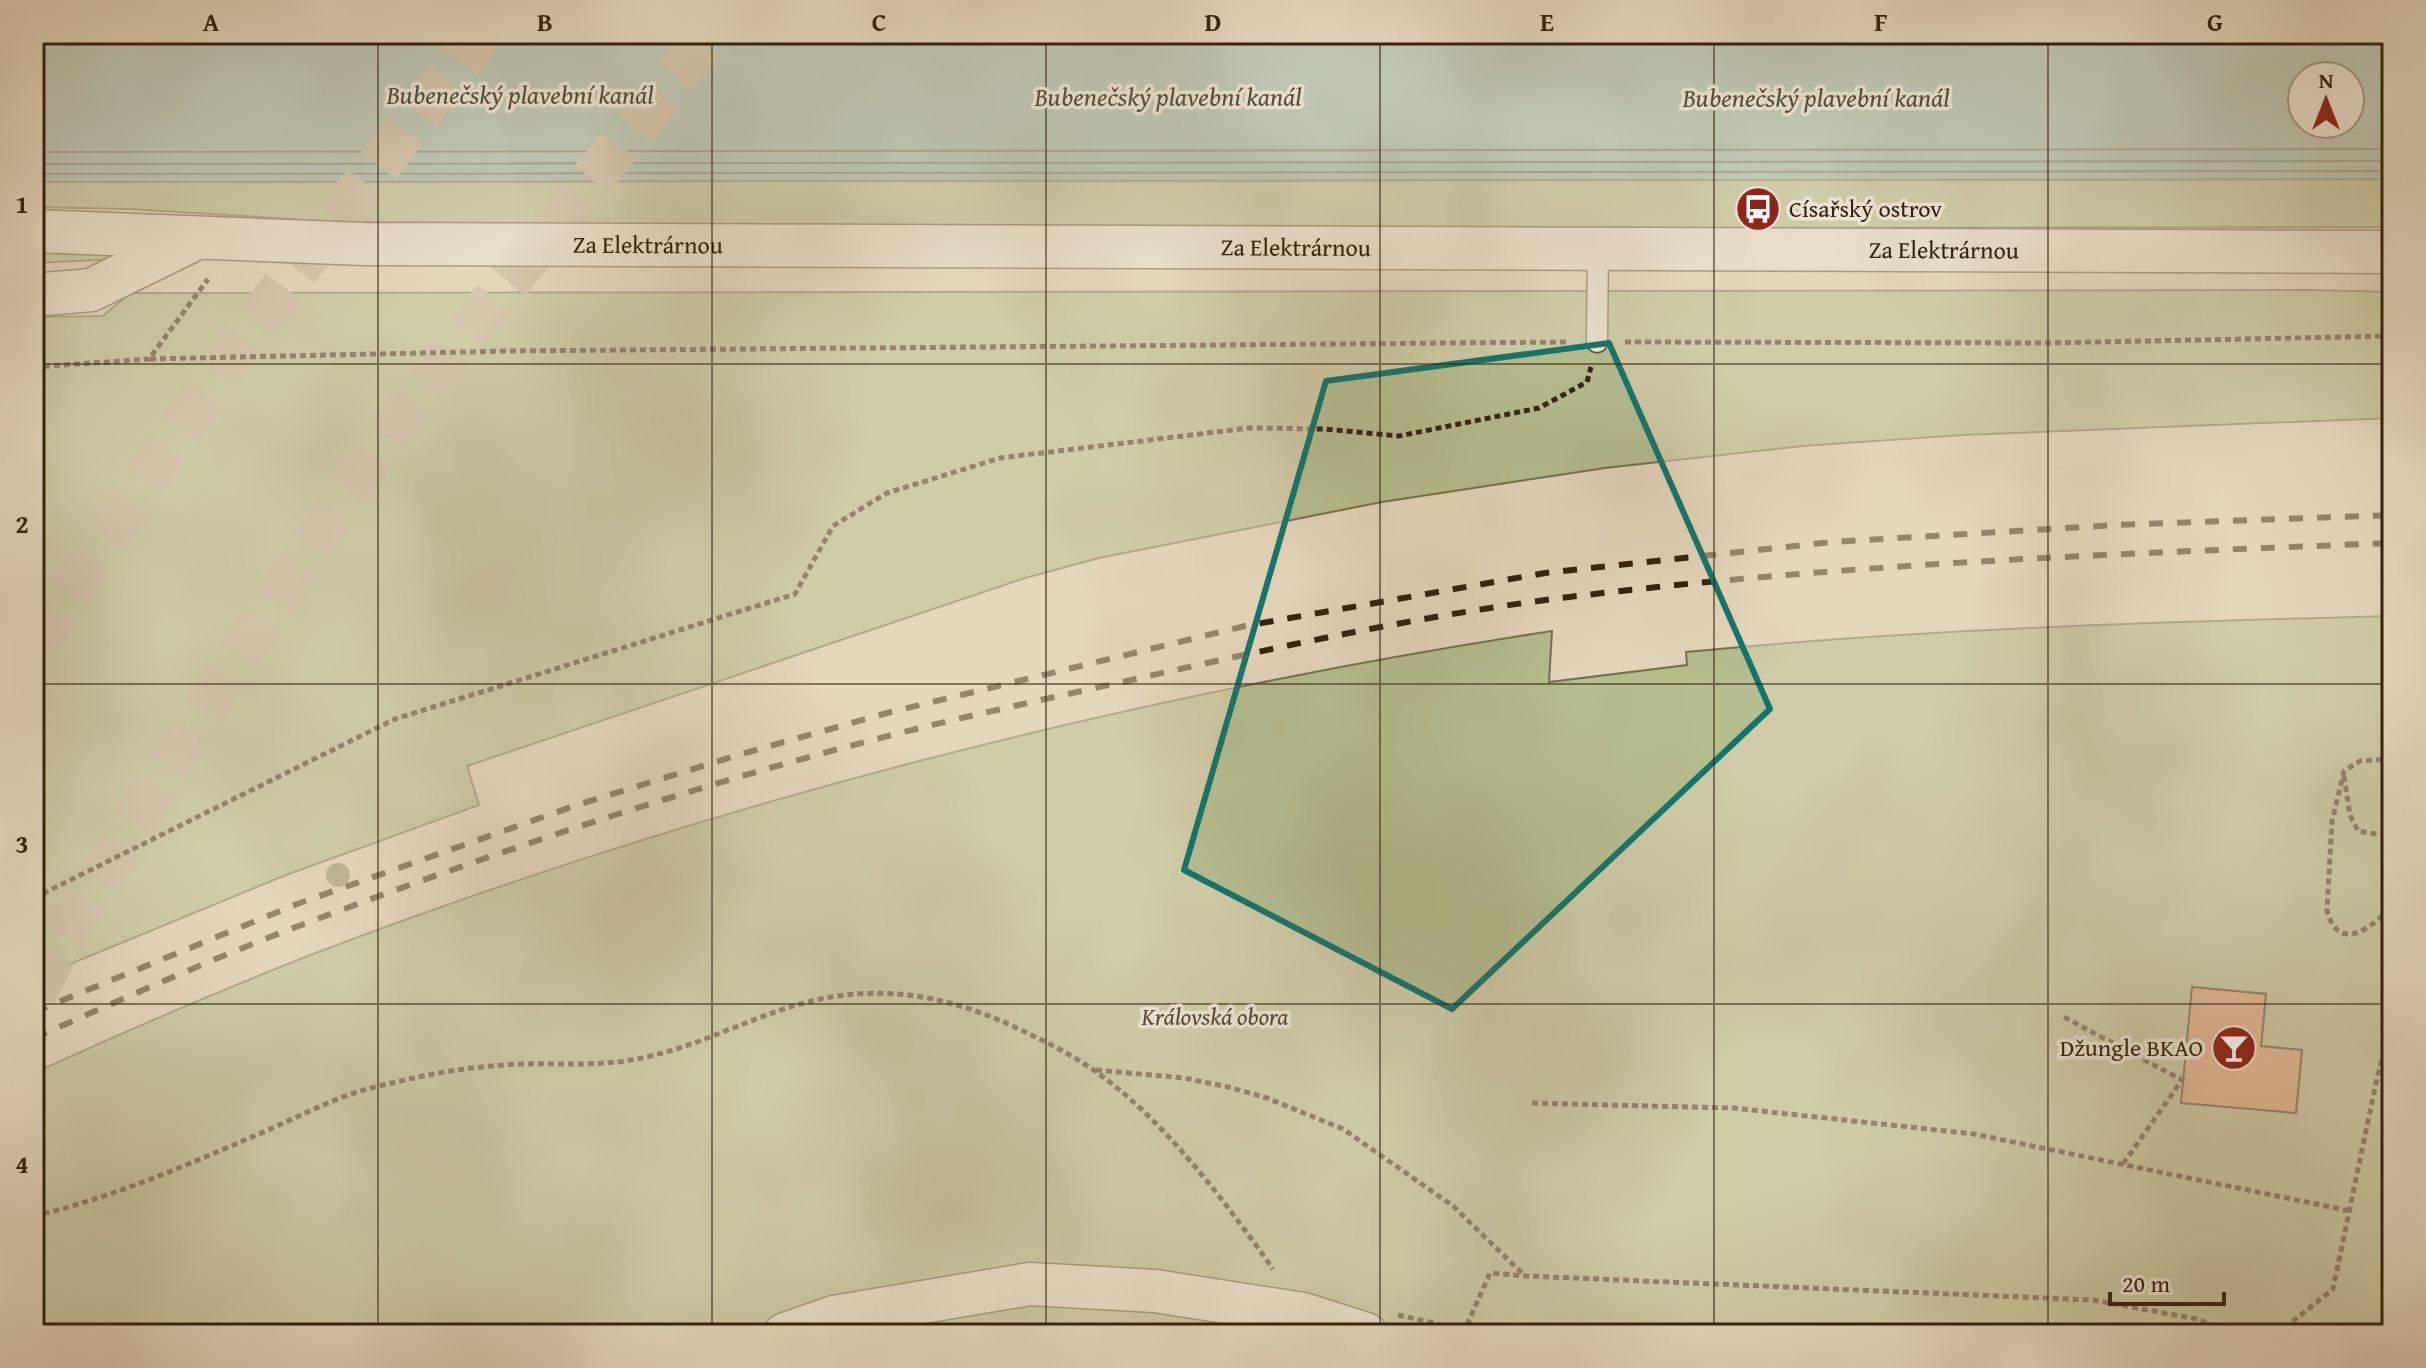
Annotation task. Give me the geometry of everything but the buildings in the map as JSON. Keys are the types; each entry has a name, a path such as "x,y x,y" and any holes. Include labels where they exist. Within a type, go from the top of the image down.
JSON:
{"street":[{"name":"Za Elektrárnou","path":"34,231 380,244 2392,252"},
{"name":"Za Elektrárnou","path":"34,295 91,290 218,238"},
{"path":"785,1334 834,1317 1030,1284 1155,1291 1303,1314 1366,1334"}],"lane":[{"path":"1597,342 1598,248"}],"path":[{"path":"149,359 218,238"},
{"path":"34,367 149,359 510,351 1597,342 2047,343 2392,336"},
{"path":"34,898 395,719 795,594 833,526 887,493 1000,458 1249,428 1325,429 1399,436 1539,408 1587,382 1597,342"},
{"path":"2390,760 2360,761 2344,771 2332,821 2327,910 2331,924 2337,931 2349,934 2362,932 2376,924 2392,906"},
{"path":"2344,771 2350,815 2358,831 2382,835 2392,833"},
{"path":"34,1216 150,1180 359,1091 461,1069 630,1061 676,1049 806,1001 895,993 955,1003 984,1012 1063,1050 1124,1093 1173,1141 1257,1246 1303,1314"},
{"path":"2064,1017 2182,1080 2123,1164"},
{"path":"2277,1334 2333,1289 2392,1019"},
{"path":"1094,1070 1184,1078 1228,1087 1280,1103 1343,1129 1453,1206 1526,1276"},
{"path":"1532,1103 1748,1110 1974,1134 2350,1211"},
{"path":"1463,1334 1490,1273 2093,1300 2197,1319 2236,1334"},
{"path":"993,1332 1075,1334"}],"highlighted area":[{"path":"1609,343 1770,709 1452,1009 1184,870 1326,381"}],"green space":[{"path":"2392,179 2392,227 1116,229 340,222 129,209 34,207 34,182"},
{"path":"34,241 116,242 118,259 34,263"},
{"path":"2392,292 2392,418 1963,435 1802,446 1605,468 1382,502 1099,558 1025,578 467,766 479,805 286,875 34,979 34,317 103,316 130,293"},
{"name":"Královská obora","path":"2392,616 2392,1334 34,1334 34,1073 313,954 463,899 769,802 1080,722 1394,657 1552,631 1549,682 1687,665 1686,652 1774,644 2039,628","holes":["2193,987 2266,994 2261,1046 2302,1050 2296,1113 2182,1102"]}],"water":[{"name":"Bubenečský plavební kanál","path":"34,34 2392,34 2392,179 34,182"}],"tunnel":[{"path":"34,649 76,581 234,350 481,34"},
{"path":"34,995 62,939 222,680 397,419 710,34"}],"railway":[{"path":"34,1012 297,904 577,805 887,713 1245,626 1545,573 1832,542 2117,525 2392,515"},
{"path":"34,1038 304,924 523,845 671,797 924,727 1283,647 1498,607 1762,577 2077,556 2392,543"}],"place":[{"name":"Císařský ostrov","path":"1758,209"},
{"name":"Džungle BKAO","path":"2234,1048"}]}
